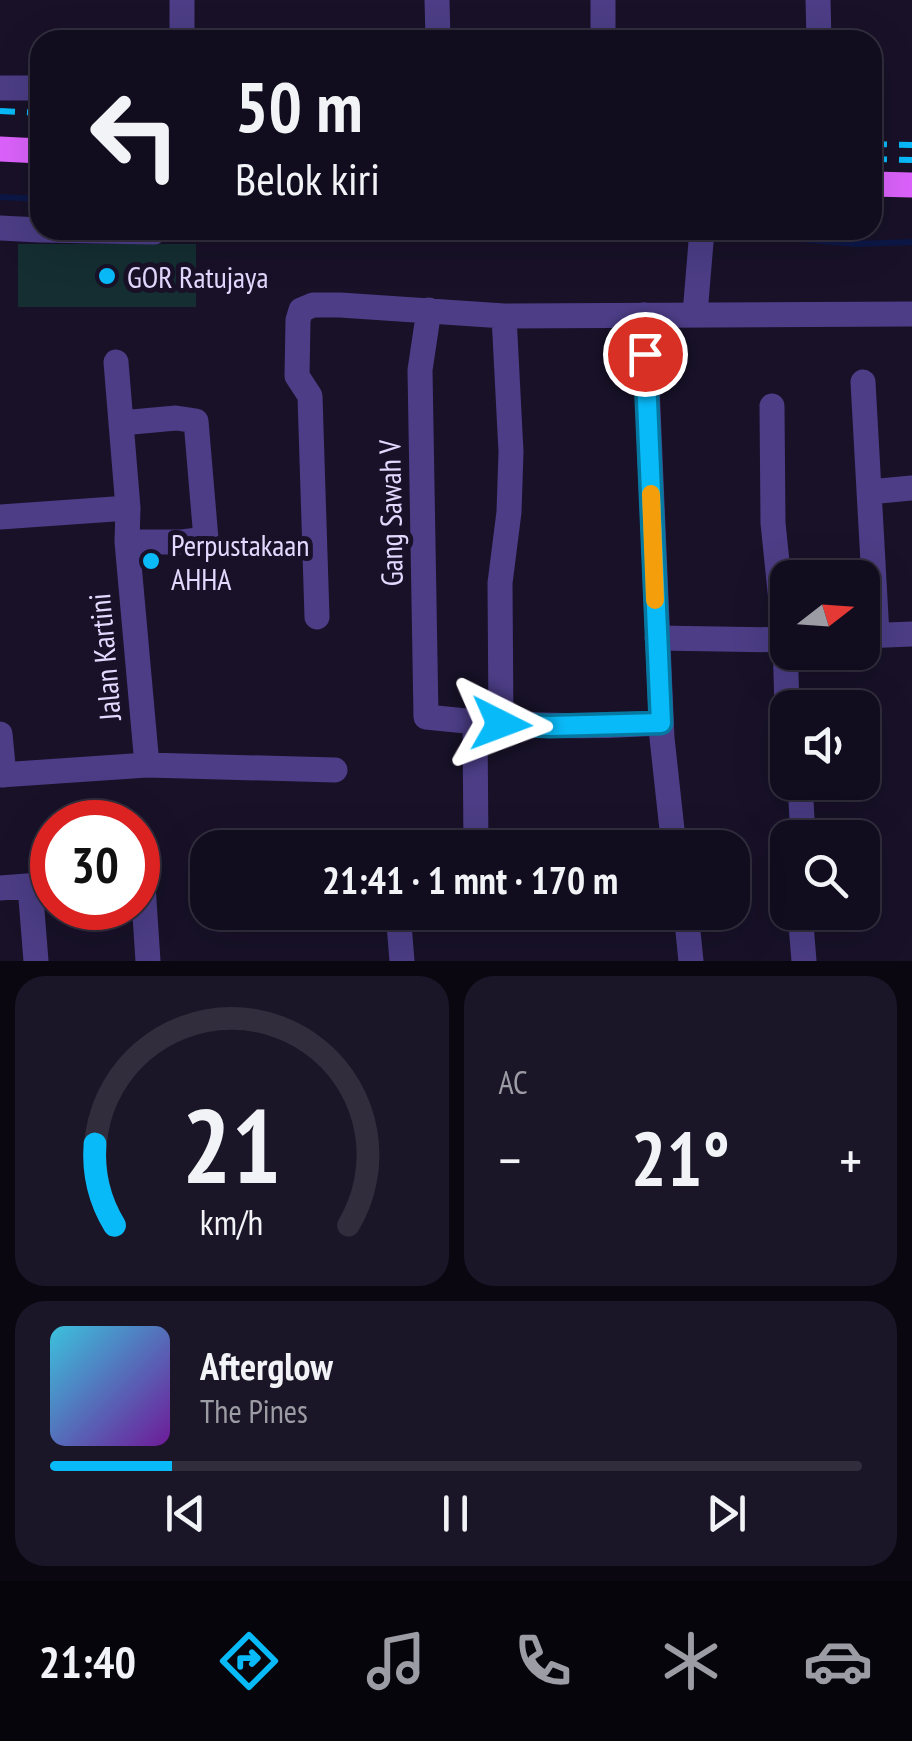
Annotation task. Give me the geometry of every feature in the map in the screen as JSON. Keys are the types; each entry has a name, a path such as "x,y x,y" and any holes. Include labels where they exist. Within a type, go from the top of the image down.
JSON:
{"main road":[{"path":"0,149 30,150"},
{"path":"882,184 912,185"}],"street":[{"path":"182,0 182,30"},
{"path":"437,0 438,30"},
{"path":"603,0 603,30"},
{"path":"818,0 819,30"},
{"path":"0,88 30,88"},
{"path":"0,228 30,229"},
{"path":"695,314 702,240"},
{"path":"317,617 310,396 296,376 301,310 313,305 504,316 912,314"},
{"name":"Gang Sawah V","path":"429,310 420,370 426,716 488,723"},
{"path":"644,314 661,723 672,830"},
{"path":"480,830 500,583 510,512 504,316"},
{"name":"Jalan Kartini","path":"116,362 146,765"},
{"path":"863,382 869,560"},
{"path":"772,406 777,560"},
{"path":"120,423 176,418 196,421 206,540 127,542"},
{"path":"869,492 912,488"},
{"path":"0,517 128,508"},
{"path":"880,636 912,634"},
{"path":"657,638 770,640"},
{"path":"488,723 661,723"},
{"path":"0,734 2,775 146,765 335,770"},
{"path":"0,888 30,886"},
{"path":"36,961 38,930"},
{"path":"146,930 148,961"},
{"path":"399,930 402,961"},
{"path":"688,930 691,961"},
{"path":"801,930 804,961"}],"green space":[{"name":"GOR Ratujaya","path":"18,244 196,244 196,307 18,307"}],"waterway":[{"path":"0,197 30,198"},
{"path":"811,240 856,244 912,242"}],"railway":[{"path":"0,111 30,112"},
{"path":"882,144 912,145"},
{"path":"882,159 912,160"}],"slow traffic":[{"path":"651,494 655,600"}],"place":[{"name":"GOR Ratujaya","path":"107,276"},
{"name":"Perpustakaan AHHA","path":"151,561"}],"route":[{"path":"501,724 661,723 645,354"}]}
